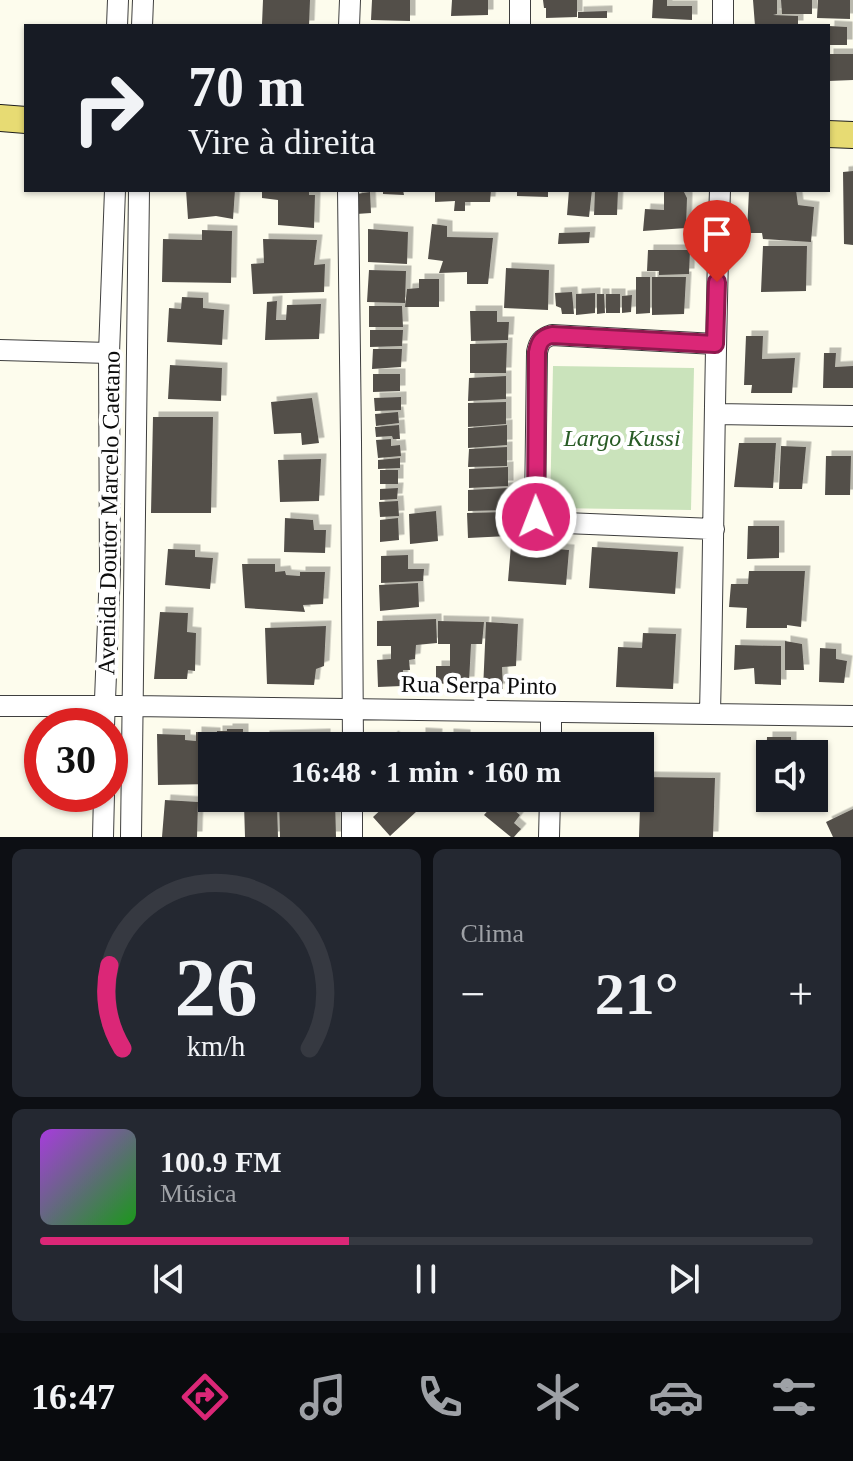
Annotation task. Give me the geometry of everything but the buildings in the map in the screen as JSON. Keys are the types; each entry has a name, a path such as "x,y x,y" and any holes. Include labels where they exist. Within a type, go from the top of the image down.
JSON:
{"main road":[{"path":"830,134 853,135"}],"street":[{"path":"117,24 118,0"},
{"path":"142,24 143,0"},
{"path":"349,24 350,0"},
{"path":"520,0 520,24"},
{"path":"723,0 723,24"},
{"name":"Avenida Doutor Marcelo Caetano","path":"104,708 110,570 109,353 115,192"},
{"name":"Avenida Doutor Marcelo Caetano","path":"131,837 139,192"},
{"path":"348,192 353,732"},
{"path":"710,713 720,192"},
{"path":"714,529 540,522 535,511 537,352 539,343 545,337 715,344"},
{"path":"0,350 109,353"},
{"path":"715,414 853,416"},
{"name":"Rua Serpa Pinto","path":"0,706 24,708"},
{"name":"Rua Serpa Pinto","path":"127,708 853,716"},
{"path":"551,712 551,732"},
{"path":"103,837 104,812"},
{"path":"352,812 352,837"},
{"path":"549,837 550,812"}],"green space":[{"name":"Largo Kussi","path":"553,366 694,368 691,510 550,508"}],"route":[{"path":"536,517 539,343 552,335 715,344 717,282"}]}
